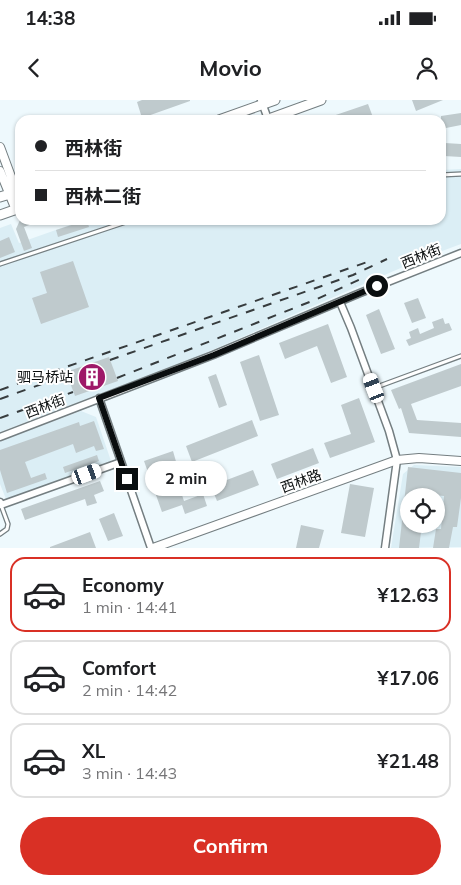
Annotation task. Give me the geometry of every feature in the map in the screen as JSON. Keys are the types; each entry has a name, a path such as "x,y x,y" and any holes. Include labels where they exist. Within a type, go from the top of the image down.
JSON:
{"main road":[{"path":"231,115 262,102 275,100"},
{"path":"280,115 321,100"},
{"path":"0,215 15,210"}],"street":[{"path":"262,102 266,115"},
{"path":"0,147 11,193"},
{"path":"0,172 11,193"},
{"name":"西林街","path":"0,437 214,355 461,253"},
{"path":"340,302 374,388 397,460 385,548"},
{"path":"99,398 152,548"},
{"name":"西林路","path":"152,548 397,460 419,458 461,461"},
{"path":"1,503 121,462"}],"lane":[{"path":"446,175 461,174"},
{"path":"0,264 117,225"},
{"path":"374,388 461,356"},
{"path":"0,534 7,530 8,524 1,503"}],"shaded area":[{"path":"461,169 461,244 426,257 196,357 0,432 0,228 11,224 19,243 70,225 446,225 446,170"},
{"path":"81,411 96,417 111,461 6,499 0,484 0,441"},
{"path":"414,465 461,467 461,547 391,548 400,492 400,533 445,533 445,488 401,488 403,474"}],"building":[{"path":"142,100 190,100 150,115 141,115 137,102"},
{"path":"412,100 443,100 416,111"},
{"path":"368,104 372,115 336,115"},
{"path":"461,113 461,125 446,128 446,115"},
{"path":"446,143 461,144 461,157 446,156"},
{"path":"18,225 29,225 24,227 32,248 24,251 16,229"},
{"path":"72,225 88,225 89,227 58,237 56,230"},
{"path":"9,237 15,252 0,258 0,241"},
{"path":"73,261 89,307 41,324 32,298 47,293 40,272"},
{"path":"418,298 426,318 412,323 404,303"},
{"path":"379,309 395,349 381,354 366,315"},
{"path":"443,318 445,324 449,323 452,330 409,346 406,340 411,338 409,332 418,328 420,334 434,328 432,322"},
{"path":"328,324 347,377 331,383 317,346 285,359 279,343"},
{"path":"259,355 279,415 260,421 240,362"},
{"name":"驷马桥站","path":"109,357 118,381 75,396 66,372"},
{"path":"461,364 461,386 411,404 417,420 461,423 461,437 409,433 401,408 399,409 391,390"},
{"path":"216,374 227,405 219,408 208,377"},
{"path":"359,398 375,442 330,458 324,443 351,434 341,405"},
{"path":"252,420 258,436 192,462 186,446"},
{"path":"94,421 104,449 96,451 94,446 76,453 73,444 25,462 31,478 45,473 47,479 7,493 0,470 0,450 79,422 80,426"},
{"path":"313,448 319,463 277,479 271,464"},
{"path":"173,451 177,465 159,471 168,496 181,492 184,501 203,494 207,506 185,514 182,505 162,512 144,461"},
{"path":"97,455 99,461 65,473 63,467"},
{"path":"408,467 461,473 461,498 457,527 453,527 449,548 433,548 435,533 445,533 445,488 406,488"},
{"path":"253,470 259,485 217,501 211,486"},
{"path":"100,481 104,491 94,495 97,503 87,506 85,499 25,520 21,509"},
{"path":"350,484 374,488 365,537 341,533"},
{"path":"114,513 123,536 108,541 99,519"},
{"path":"301,525 324,530 319,548 296,548"},
{"path":"90,532 96,548 50,548 50,547"},
{"path":"401,533 421,533 419,548 399,548"}],"railway":[{"path":"110,360 353,275 387,259"},
{"path":"0,390 373,260"},
{"path":"117,378 317,299 363,278"},
{"path":"0,399 67,375"},
{"path":"0,418 73,392"}],"place":[{"name":"驷马桥站","path":"92,377"}],"route":[{"path":"127,479 99,398 214,355 377,286"}]}
